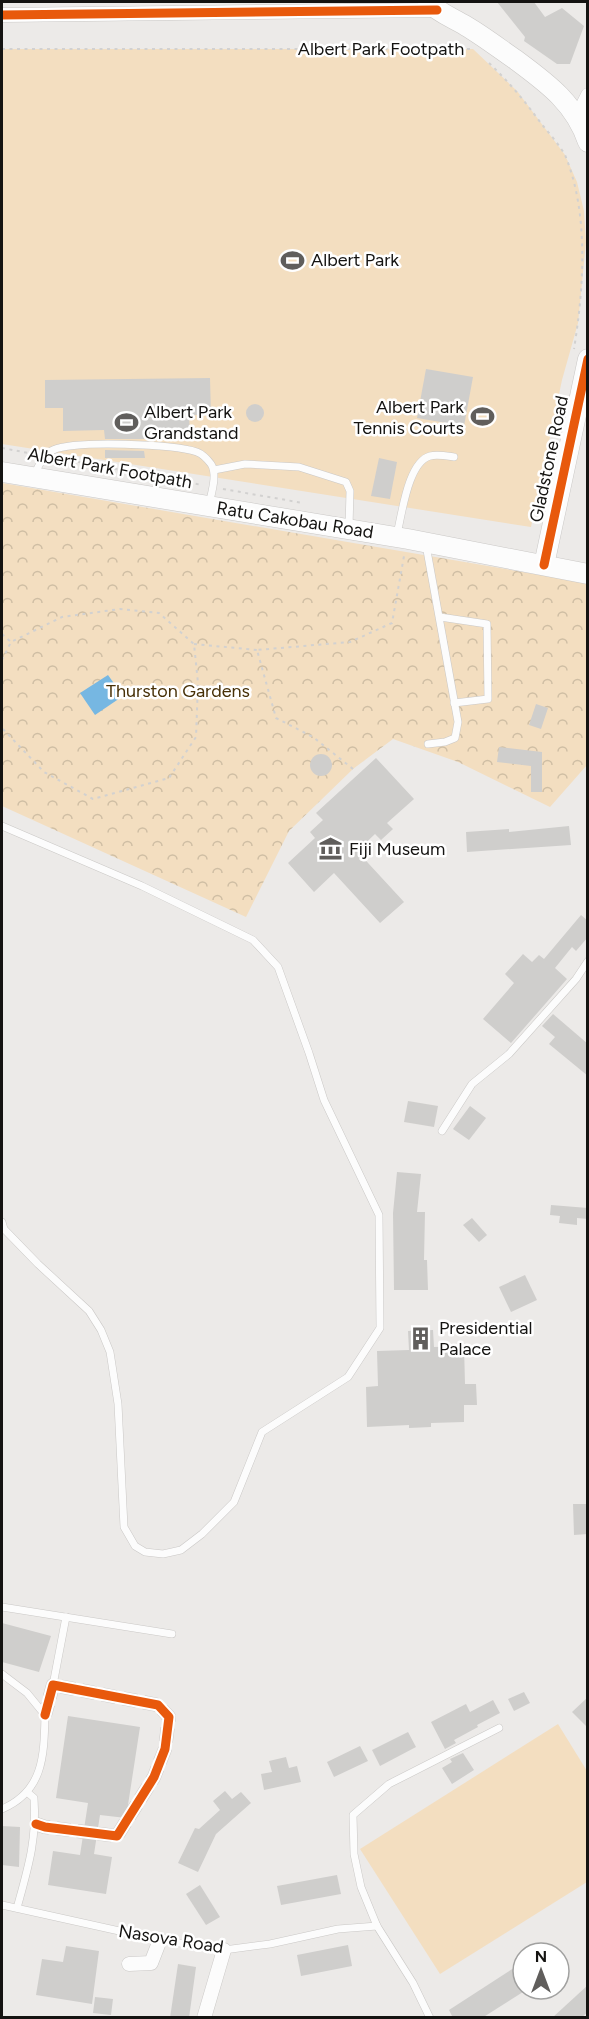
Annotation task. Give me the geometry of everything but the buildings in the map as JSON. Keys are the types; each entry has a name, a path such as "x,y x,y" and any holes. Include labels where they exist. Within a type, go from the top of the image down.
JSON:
{"main road":[{"path":"432,6 466,26 543,79 566,102 577,117 588,142"},
{"name":"Gladstone Road","path":"544,566 580,358"},
{"name":"Ratu Cakobau Road","path":"2,472 210,496 349,529 588,574"}],"street":[{"path":"2,15 432,6"},
{"path":"577,117 588,95"},
{"path":"129,1964 151,1963 160,1940"},
{"path":"204,2018 224,1950"}],"lane":[{"path":"33,477 44,456 53,450 68,446 165,446 199,453 211,463 214,470 210,496"},
{"path":"428,744 455,738 458,722 440,617 410,539 413,472 419,461 431,456 454,457"},
{"path":"214,470 245,464 299,467 346,482 350,491 349,529"},
{"path":"440,617 488,624 488,699 454,703"},
{"path":"2,826 142,886 253,940 278,967 324,1100 379,1215 380,1328 348,1377 262,1432 234,1502 202,1534 181,1550 163,1554 145,1552 135,1546 124,1527 118,1404 110,1352 101,1330 89,1311 38,1264 4,1229 2,1222"},
{"path":"442,1131 472,1084 509,1054 576,979 588,962"},
{"path":"2,1607 172,1634"},
{"path":"53,1685 66,1617"},
{"path":"2,1674 27,1693 45,1715 44,1752 36,1780 27,1792 2,1809"},
{"path":"430,2018 413,1983 377,1926 362,1887 354,1854 353,1815 389,1784 499,1728"},
{"path":"17,1908 33,1849 36,1824 34,1798 27,1792"},
{"name":"Nasova Road","path":"2,1905 160,1940 224,1950 270,1944 338,1929 377,1926"}],"path":[{"path":"2,660 11,642 62,617 120,609 159,613 194,644 256,650 350,642 392,623 410,539"},
{"path":"2,634 11,642"},
{"path":"2,728 44,772 93,799 169,778 196,737 198,683 194,644"},
{"path":"256,650 276,717 313,737 353,769"}],"green space":[{"name":"Albert Park","path":"2,49 473,49 517,91 565,155 577,182 584,211 586,242 578,323 562,380 531,527 2,444"},
{"name":"Thurston Gardens","path":"2,483 587,583 587,765 550,807 458,762 393,739 353,769 289,831 246,917 2,806"},
{"path":"558,1724 587,1771 587,1882 440,1974 360,1849"}],"water":[{"path":"108,675 123,696 95,715 80,693"}],"tunnel":[{"path":"36,1824 117,1836 154,1777 165,1749 169,1717 158,1705 53,1685 45,1715"}],"cycle path":[{"path":"2,15 437,10"},
{"path":"544,565 588,359"},
{"path":"36,1824 117,1836 154,1777 165,1749 169,1717 158,1705 53,1685 45,1715"}],"place":[{"name":"Albert Park","path":"293,260"},
{"name":"Albert Park Tennis Courts","path":"482,417"},
{"name":"Albert Park Grandstand","path":"126,422"},
{"name":"Fiji Museum","path":"331,849"},
{"name":"Presidential Palace","path":"421,1338"}]}
